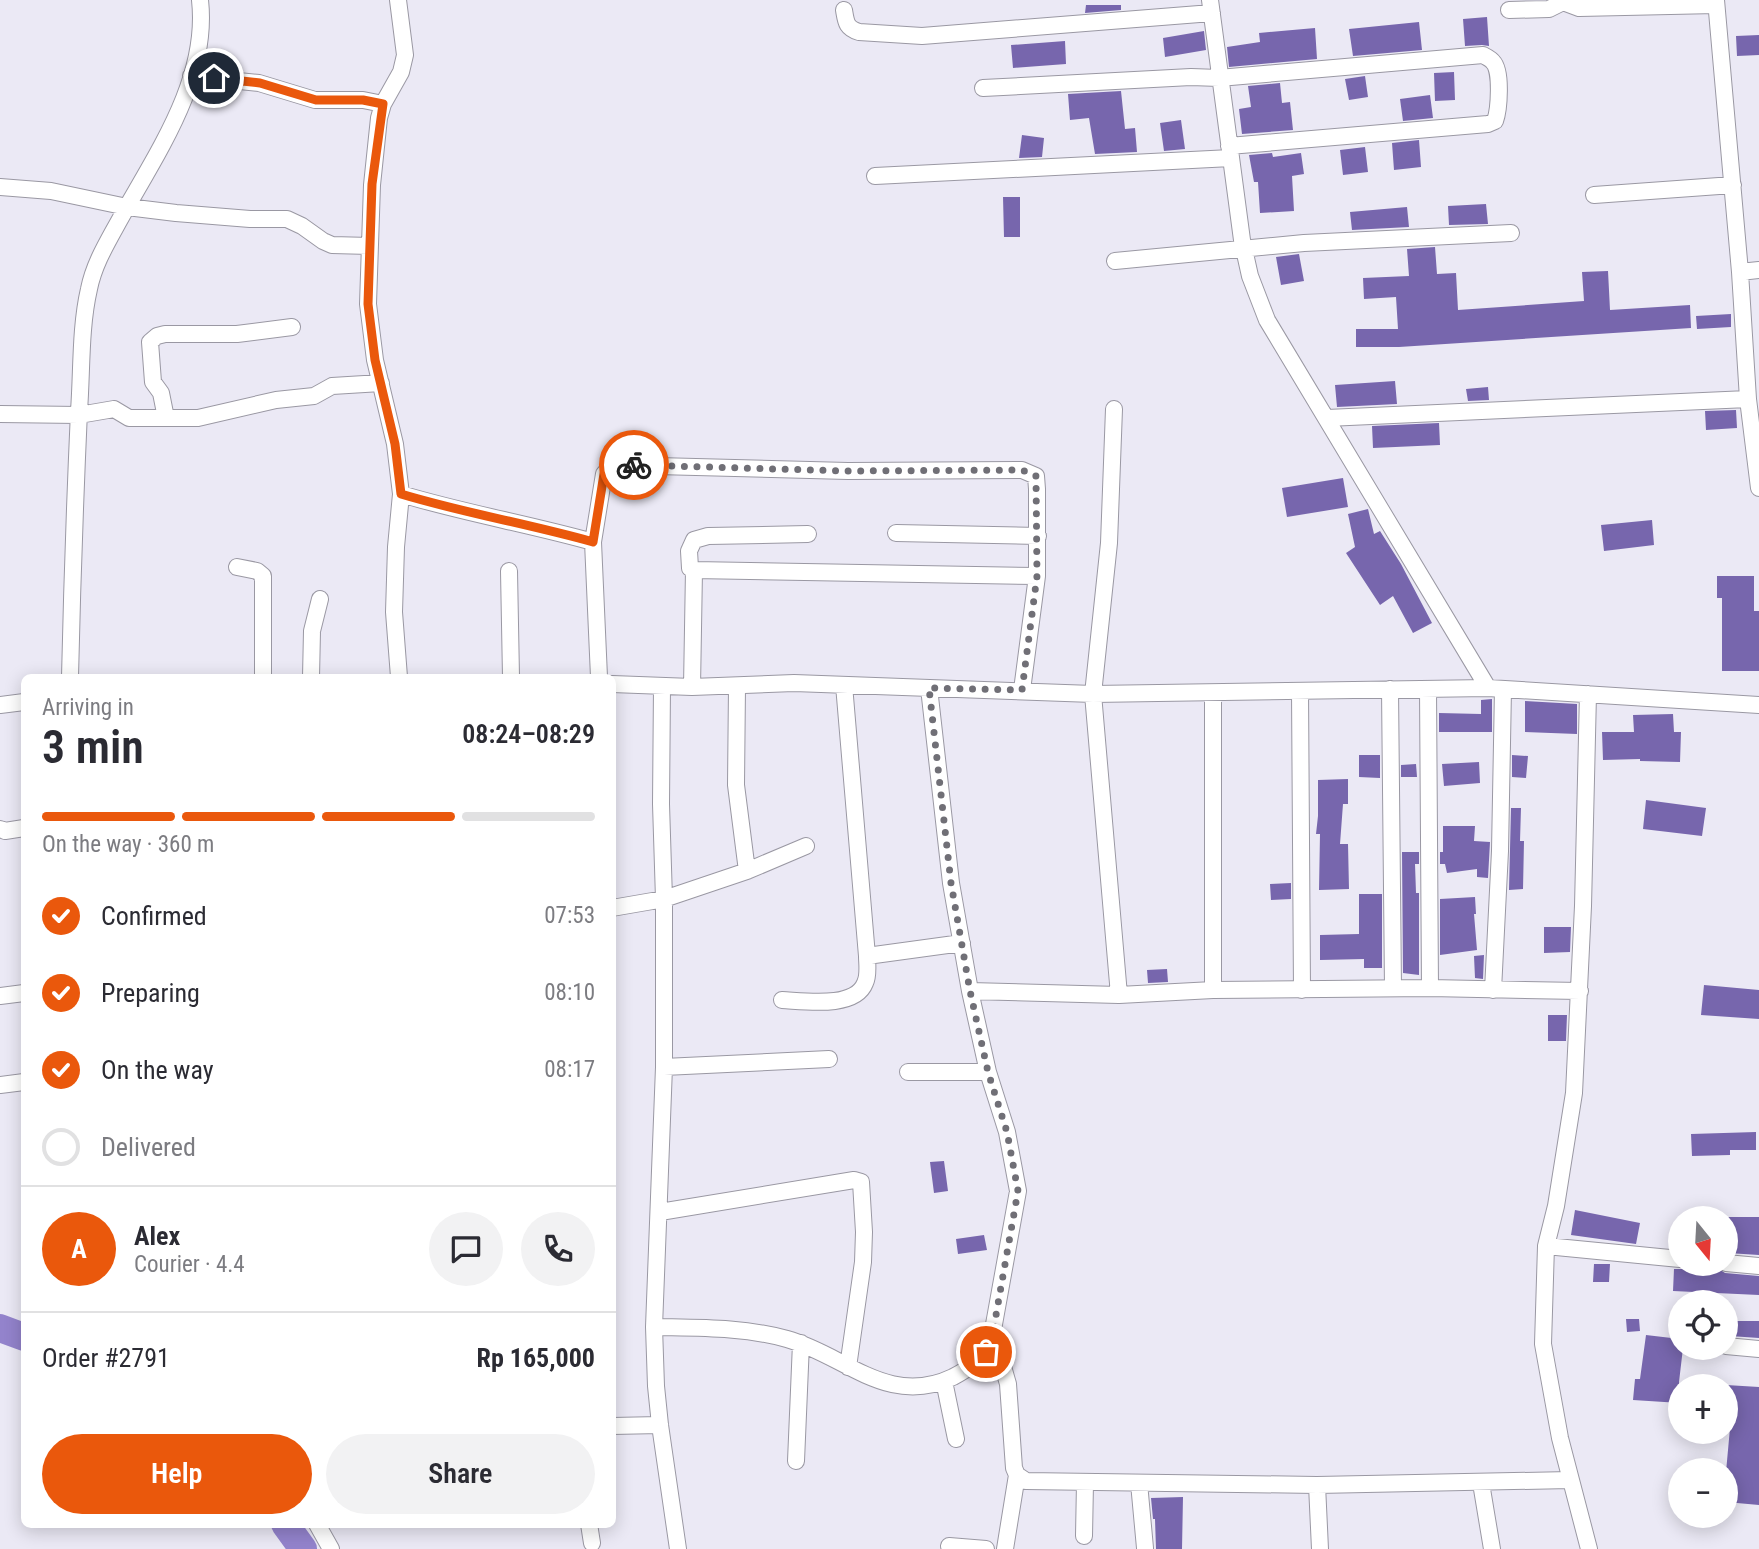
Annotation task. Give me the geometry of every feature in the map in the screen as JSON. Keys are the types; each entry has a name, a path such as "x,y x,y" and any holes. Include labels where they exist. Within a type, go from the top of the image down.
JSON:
{"street":[{"path":"70,674 79,415 84,325 89,289 98,260 172,123 191,76 201,43 200,0"},
{"path":"398,0 405,55 401,72 383,104 372,184 368,304 375,360 395,444 401,494 394,612 399,674"},
{"path":"1509,10 1549,9 1563,2 1579,8 1716,3 1733,185 1748,399 1759,483"},
{"path":"844,10 846,23 851,30 922,36 1211,7 1244,248 1250,276 1267,320 1495,689 1500,851 1493,990"},
{"path":"875,176 1230,152 1488,124 1494,121 1498,112 1498,71 1493,61 1483,55 1219,78 1191,77 983,88"},
{"path":"191,76 260,83 316,100 363,100 383,104"},
{"path":"1594,195 1733,185"},
{"path":"0,187 51,191 127,207 250,219 287,219 332,245 370,246"},
{"path":"1115,261 1304,243 1511,233"},
{"path":"1740,272 1759,270"},
{"path":"1742,304 1759,303"},
{"path":"166,418 161,393 153,382 150,342 165,334 237,334 292,327"},
{"path":"0,414 79,415 114,409 129,418 206,418 276,400 314,396 332,386 381,383"},
{"path":"1327,418 1748,399"},
{"path":"1114,409 1109,543 1093,694 1119,995"},
{"path":"599,674 593,542 604,474 611,466 848,471 1022,470 1036,476 1038,536 1037,576 1022,690"},
{"path":"401,494 450,509 593,542"},
{"path":"896,533 1038,536"},
{"path":"808,534 708,536 694,540 688,561 690,568 694,570 1037,576"},
{"path":"237,567 257,571 263,576 262,674"},
{"path":"692,687 694,570"},
{"path":"509,571 511,674"},
{"path":"312,674 312,631 320,599"},
{"path":"616,684 737,687 794,683 1093,694 1495,689 1759,705"},
{"path":"782,1000 822,1002 851,998 865,985 867,956 844,685"},
{"path":"662,687 664,1067 654,1328 660,1425 678,1549"},
{"path":"737,687 736,785 747,871"},
{"path":"654,1328 742,1331 800,1343 884,1384 911,1386 944,1381 976,1364 986,1352 993,1332 1018,1191 1007,1132 988,1072 970,991 951,883 929,688"},
{"path":"1390,689 1393,988"},
{"path":"1428,689 1430,988"},
{"path":"1300,691 1302,990"},
{"path":"1213,694 1213,990"},
{"path":"1588,694 1580,991 1574,1093 1556,1206 1546,1245 1543,1344 1560,1438 1589,1549"},
{"path":"0,705 21,702"},
{"path":"0,829 5,831 21,828"},
{"path":"616,907 664,899 747,871 806,846"},
{"path":"867,956 962,943"},
{"path":"970,991 1119,995 1213,990 1393,988 1580,991"},
{"path":"0,996 21,993"},
{"path":"664,1067 829,1059"},
{"path":"908,1072 988,1072"},
{"path":"0,1085 21,1083"},
{"path":"660,1212 854,1180 861,1182 863,1262 848,1367"},
{"path":"1546,1245 1668,1258"},
{"path":"1738,1264 1759,1266"},
{"path":"993,1332 1008,1384 1013,1463 1017,1475 1005,1549"},
{"path":"796,1461 800,1343"},
{"path":"1738,1347 1759,1349"},
{"path":"944,1381 956,1439"},
{"path":"616,1426 660,1425"},
{"path":"1017,1475 1032,1482 1085,1483 1317,1485 1570,1480"},
{"path":"1084,1536 1085,1483"},
{"path":"1139,1483 1145,1548"},
{"path":"1481,1483 1492,1549"},
{"path":"1317,1485 1320,1549"},
{"path":"319,1528 331,1549"},
{"path":"590,1528 592,1543"},
{"path":"949,1546 986,1549"}],"building":[{"path":"1086,5 1121,5 1121,10 1085,13"},
{"path":"1487,17 1489,46 1465,46 1463,19"},
{"path":"1419,22 1422,50 1353,56 1349,29"},
{"path":"1315,28 1317,59 1229,67 1227,47 1260,42 1259,33"},
{"path":"1204,31 1206,50 1165,57 1163,38"},
{"path":"1759,35 1759,55 1737,56 1736,36"},
{"path":"1065,41 1066,64 1013,68 1011,45"},
{"path":"1454,72 1455,100 1435,101 1434,73"},
{"path":"1365,76 1368,97 1349,100 1345,79"},
{"path":"1280,83 1282,103 1290,102 1293,130 1242,134 1239,109 1251,107 1248,86"},
{"path":"1121,91 1125,129 1135,128 1137,152 1095,154 1089,118 1070,120 1068,94"},
{"path":"1430,95 1433,118 1403,121 1400,99"},
{"path":"1181,120 1185,149 1164,151 1160,123"},
{"path":"1022,135 1044,138 1042,157 1019,158"},
{"path":"1419,140 1421,167 1394,170 1392,143"},
{"path":"1365,147 1368,172 1343,175 1340,150"},
{"path":"1272,153 1273,157 1301,153 1304,174 1292,176 1294,211 1260,213 1258,182 1254,182 1249,155"},
{"path":"1003,197 1020,197 1020,237 1004,237"},
{"path":"1486,204 1488,224 1449,225 1448,206"},
{"path":"1407,207 1409,227 1352,230 1350,212"},
{"path":"1435,247 1437,274 1456,273 1458,310 1584,301 1582,272 1608,271 1610,310 1690,305 1691,328 1399,347 1356,347 1356,329 1398,329 1396,297 1364,299 1363,278 1409,276 1407,249"},
{"path":"1299,254 1304,281 1281,285 1276,257"},
{"path":"1731,314 1731,327 1697,329 1696,316"},
{"path":"1395,381 1397,404 1337,407 1335,385"},
{"path":"1488,387 1489,400 1468,401 1466,389"},
{"path":"1736,410 1737,428 1706,430 1705,411"},
{"path":"1439,423 1440,445 1373,448 1372,426"},
{"path":"1343,478 1348,507 1287,517 1282,488"},
{"path":"1368,509 1374,534 1380,531 1432,623 1413,633 1393,596 1380,605 1346,553 1355,547 1348,514"},
{"path":"1652,520 1654,545 1604,551 1601,525"},
{"path":"1717,576 1754,576 1754,611 1759,611 1759,671 1722,671 1722,598 1717,598"},
{"path":"1492,699 1492,732 1439,732 1439,713 1481,714 1481,700"},
{"path":"1525,701 1577,704 1577,734 1525,732"},
{"path":"1673,714 1674,732 1681,732 1680,762 1603,760 1602,732 1634,732 1633,715"},
{"path":"1359,755 1380,755 1380,778 1359,777"},
{"path":"1512,755 1528,756 1526,778 1512,777"},
{"path":"1479,762 1480,783 1444,786 1442,764"},
{"path":"1416,764 1417,777 1401,777 1401,765"},
{"path":"1348,779 1348,804 1343,804 1340,844 1348,844 1349,889 1319,890 1320,834 1316,834 1318,780"},
{"path":"1646,800 1706,808 1702,836 1643,829"},
{"path":"1511,808 1521,808 1520,841 1524,841 1523,889 1509,890"},
{"path":"1443,826 1475,826 1474,841 1490,842 1488,878 1477,877 1477,869 1447,873 1445,864 1440,864"},
{"path":"1402,852 1419,852 1419,864 1415,864 1416,893 1419,893 1419,975 1403,973"},
{"path":"1291,883 1291,899 1271,900 1270,884"},
{"path":"1359,894 1382,894 1382,968 1364,968 1364,959 1320,960 1320,935 1359,934"},
{"path":"1475,897 1477,950 1440,955 1440,899"},
{"path":"1544,927 1571,927 1570,952 1544,953"},
{"path":"1484,955 1483,979 1475,978 1474,956"},
{"path":"1167,969 1168,982 1148,983 1147,970"},
{"path":"1704,985 1759,990 1759,1019 1701,1015"},
{"path":"1548,1015 1567,1015 1566,1041 1548,1041"},
{"path":"1756,1132 1756,1150 1730,1150 1730,1155 1692,1156 1691,1134"},
{"path":"944,1161 948,1191 934,1193 930,1162"},
{"path":"1575,1210 1640,1223 1636,1244 1571,1235"},
{"path":"1738,1217 1759,1217 1759,1255 1738,1254"},
{"path":"984,1235 987,1250 958,1254 956,1239"},
{"path":"1594,1264 1610,1264 1609,1282 1593,1282"},
{"path":"1674,1276 1759,1276 1759,1295 1738,1294 1738,1290 1673,1290"},
{"path":"1626,1319 1639,1319 1640,1331 1627,1332"},
{"path":"1738,1321 1759,1321 1759,1338 1738,1337"},
{"path":"1646,1335 1668,1338 1668,1360 1682,1360 1680,1374 1668,1374 1668,1402 1633,1400 1635,1379 1640,1379"},
{"path":"1738,1386 1759,1387 1759,1505 1738,1503 1738,1458 1727,1458 1729,1444 1738,1444"},
{"path":"1183,1497 1182,1549 1156,1549 1151,1498"}],"waterway":[{"path":"0,1328 21,1336"},
{"path":"288,1528 303,1549"}],"way so far":[{"path":"634,465 848,471 1022,470 1036,476 1037,576 1022,690 929,688 951,883 970,991 988,1072 1007,1132 1018,1191 993,1332 986,1352"}],"route":[{"path":"214,78 260,83 316,100 363,100 383,104 372,184 368,304 375,360 395,444 401,494 450,509 593,542 606,470 611,466 634,465"}]}
